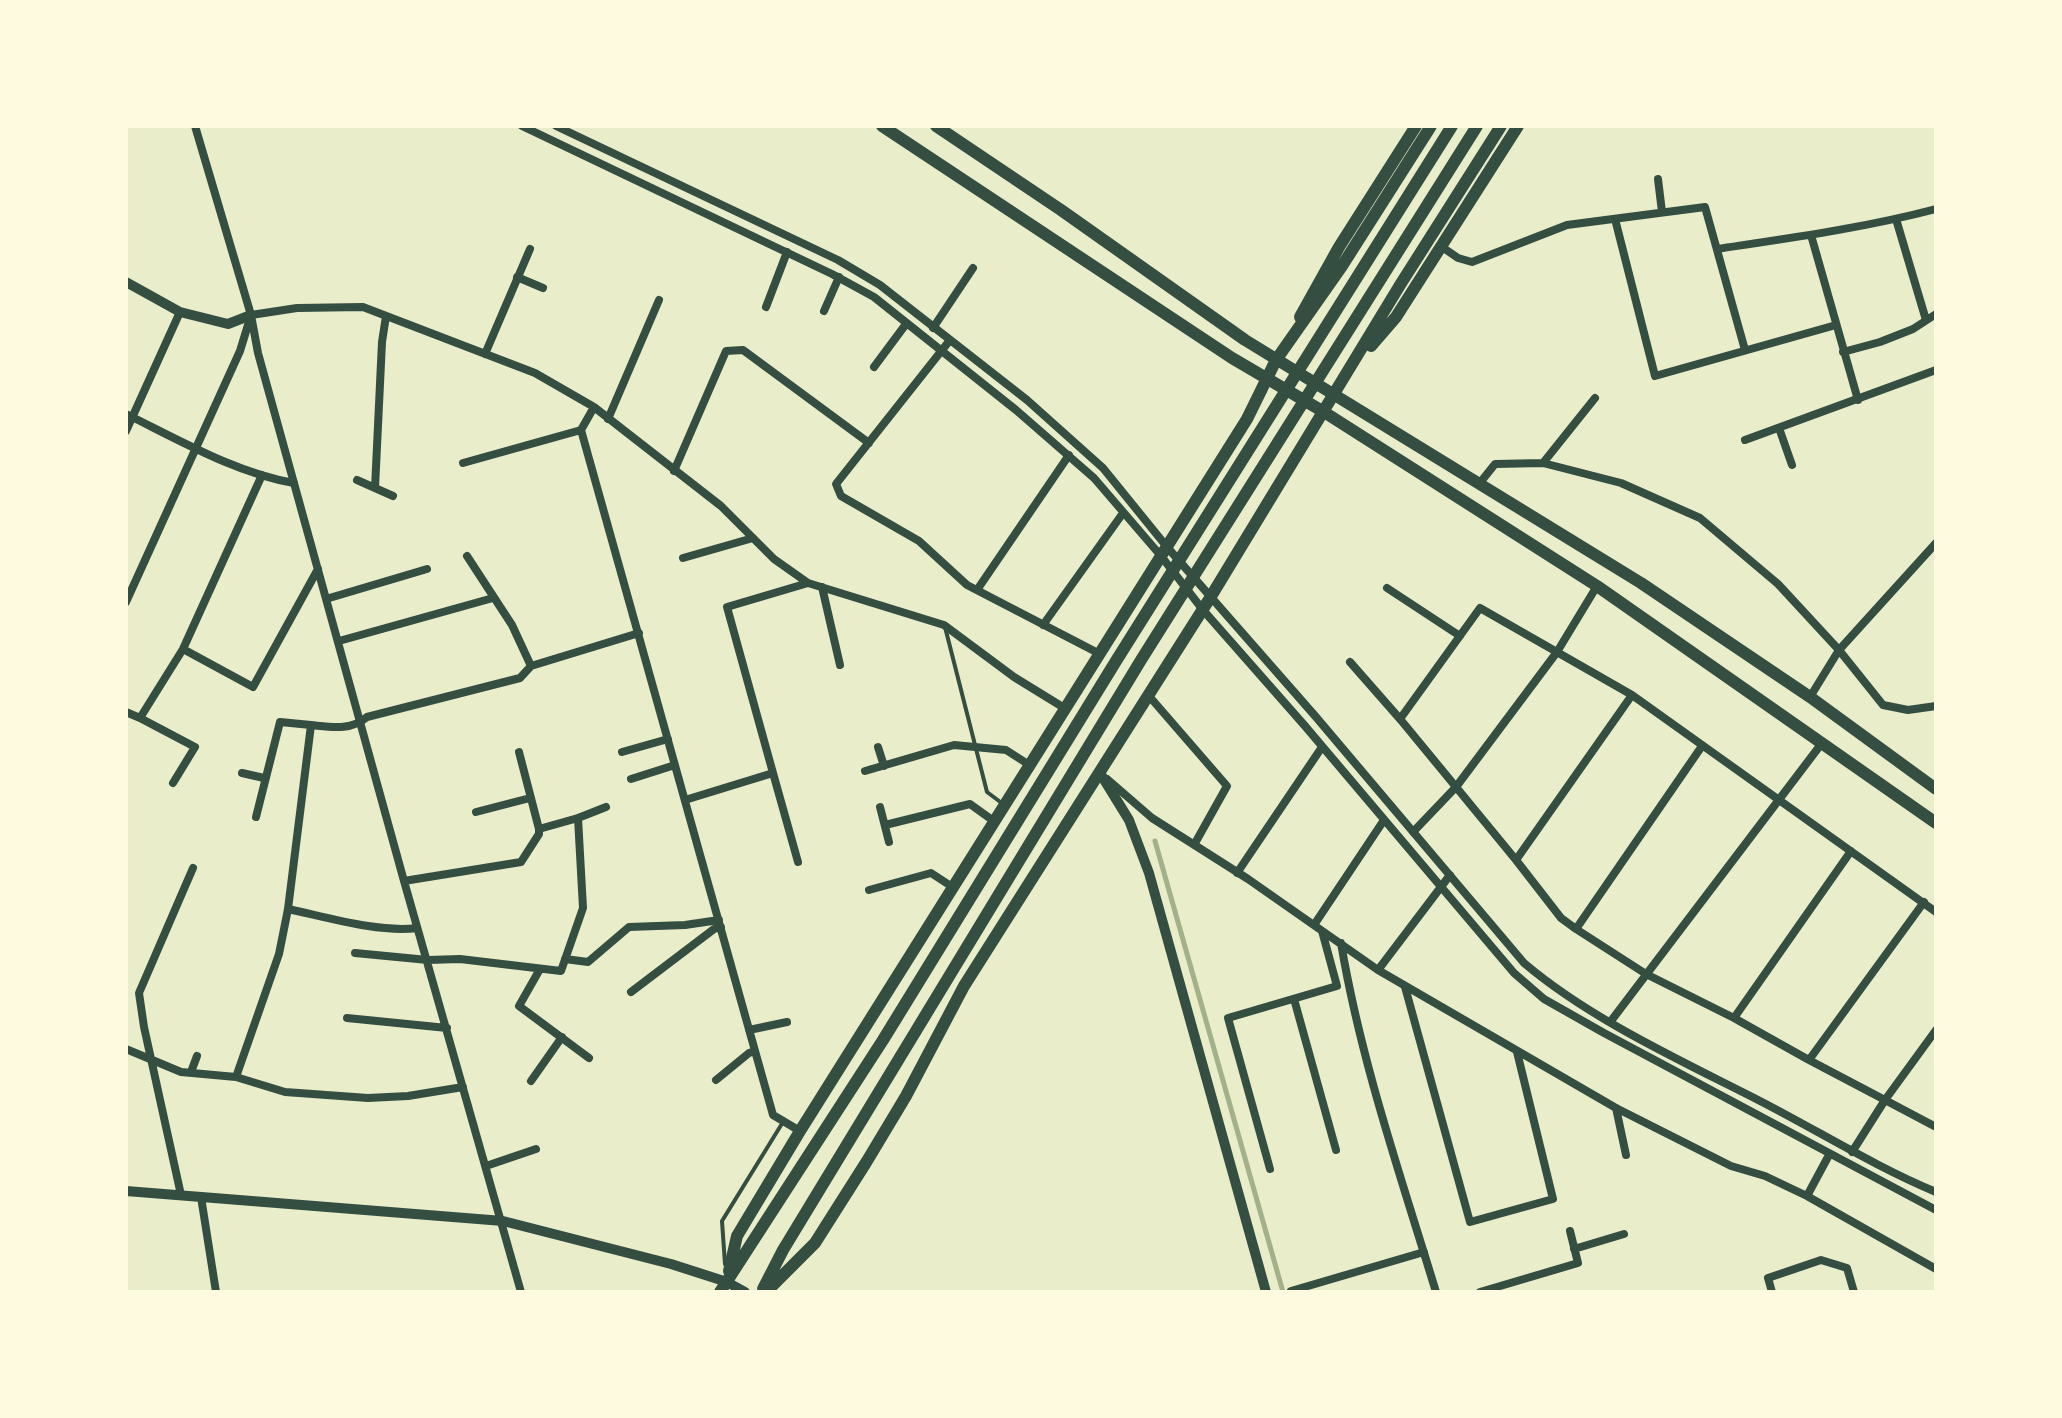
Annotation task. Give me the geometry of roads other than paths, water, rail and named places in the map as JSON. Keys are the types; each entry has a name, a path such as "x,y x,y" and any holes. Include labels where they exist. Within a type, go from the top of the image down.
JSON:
{"main road":[{"path":"882,126 1232,358 1324,412 1597,586 1936,823"},
{"path":"936,126 1276,360 1641,583 1810,697 1936,789"},
{"path":"1292,335 1306,301 1416,126"},
{"path":"724,1287 737,1236 800,1131 1247,419 1276,360 1342,266 1431,126"},
{"path":"724,1287 988,871 1452,126"},
{"path":"764,1292 783,1250 1006,880 1477,126"},
{"path":"1349,370 1396,317 1518,126"},
{"path":"764,1292 815,1243 906,1096 964,986 1203,610 1498,131"}],"street":[{"path":"195,126 251,315 258,353 521,1292"},
{"path":"522,126 839,277 874,297 1016,410 1094,478 1123,513 1210,598 1524,963 1553,987 1611,1021 1852,1152 1936,1192"},
{"path":"556,126 838,260 880,285 1067,433 1103,468 1203,610 1514,973 1544,999 1936,1210"},
{"path":"1658,179 1662,212"},
{"path":"1442,247 1458,258 1472,262 1567,225 1705,207 1745,350"},
{"path":"1717,249 1811,235 1936,209"},
{"path":"1615,219 1655,376 1836,325"},
{"path":"1896,219 1926,320"},
{"path":"1811,235 1858,400"},
{"path":"485,354 530,249"},
{"path":"766,307 787,252"},
{"path":"933,328 973,268"},
{"path":"517,277 543,288"},
{"path":"824,311 839,277"},
{"path":"126,282 180,312 228,324 251,315 326,305 363,307 535,373 594,407 721,506 774,559 808,583 944,625 1014,677 1066,709"},
{"path":"608,419 659,300"},
{"path":"126,431 129,416 180,312"},
{"path":"1843,352 1891,337 1936,314"},
{"path":"126,602 240,351 251,315"},
{"path":"375,488 386,316"},
{"path":"874,367 906,324"},
{"path":"950,340 836,484 841,496 919,541 967,585 1100,654"},
{"path":"674,471 726,351 743,350 869,443"},
{"path":"1745,440 1936,370"},
{"path":"1543,463 1595,398"},
{"path":"463,463 581,430 594,407"},
{"path":"129,416 262,475 294,483"},
{"path":"1779,428 1792,465"},
{"path":"581,430 773,1115 800,1131"},
{"path":"977,590 1069,455"},
{"path":"1479,484 1495,464 1543,463 1621,483 1700,518 1778,584 1839,650 1883,705 1908,710 1936,706"},
{"path":"140,718 183,649 262,475"},
{"path":"357,480 393,496"},
{"path":"1043,625 1123,513"},
{"path":"683,558 753,538"},
{"path":"1810,697 1839,650 1936,543"},
{"path":"467,556 512,625 531,666"},
{"path":"183,649 253,687 318,569"},
{"path":"326,599 427,569"},
{"path":"798,862 727,607 808,583"},
{"path":"1413,832 1456,787 1557,652 1597,586"},
{"path":"822,587 840,665"},
{"path":"1387,588 1460,636"},
{"path":"339,641 493,598"},
{"path":"1400,719 1480,608 1632,695 1936,912"},
{"path":"256,817 280,722 345,728 361,723 367,717 520,678 531,666 639,633"},
{"path":"1350,662 1561,918 1646,974 1936,1127"},
{"path":"1516,860 1632,695"},
{"path":"1149,696 1227,786 1194,845"},
{"path":"126,712 195,747 173,783"},
{"path":"236,1077 279,954 288,909 311,725"},
{"path":"622,752 668,739"},
{"path":"1611,1021 1822,743"},
{"path":"865,771 954,745 1006,750 1031,766"},
{"path":"1576,929 1702,746"},
{"path":"878,747 884,766"},
{"path":"1237,873 1322,747"},
{"path":"404,881 521,862 539,829 519,752"},
{"path":"631,779 675,765"},
{"path":"242,773 264,778"},
{"path":"685,800 773,773"},
{"path":"1100,773 1152,818 1378,970 1616,1108 1731,1166 1765,1176 1807,1196 1936,1269"},
{"path":"1100,773 1129,820 1149,873 1266,1292"},
{"path":"476,812 530,798"},
{"path":"885,825 970,804 995,822"},
{"path":"539,829 606,807"},
{"path":"880,807 889,842"},
{"path":"355,953 428,960 460,959 561,971 583,908 578,818"},
{"path":"1270,1169 1228,1018 1337,986 1318,927 1384,820"},
{"path":"1734,1018 1851,851"},
{"path":"181,1195 139,993 193,868"},
{"path":"869,890 931,873 954,888"},
{"path":"1378,970 1450,875"},
{"path":"1809,1060 1924,902"},
{"path":"288,909 354,923 417,928"},
{"path":"565,959 588,962 629,927 720,923"},
{"path":"631,992 720,923"},
{"path":"1341,943 1350,996 1436,1292"},
{"path":"540,969 519,1006 589,1058"},
{"path":"1405,986 1470,1222 1553,1199 1517,1052"},
{"path":"1294,999 1336,1150"},
{"path":"347,1018 447,1028"},
{"path":"749,1030 787,1022"},
{"path":"1852,1152 1936,1030"},
{"path":"531,1081 562,1037"},
{"path":"126,1049 181,1072 236,1077 285,1092 368,1098 408,1096 463,1087"},
{"path":"716,1080 755,1051"},
{"path":"191,1072 197,1056"},
{"path":"1616,1108 1626,1155"},
{"path":"486,1166 536,1149"},
{"path":"1807,1196 1829,1155"},
{"path":"126,1191 503,1221 671,1264 724,1287 745,1292"},
{"path":"201,1197 216,1292"},
{"path":"1480,1292 1578,1263 1570,1231"},
{"path":"1574,1249 1624,1234"},
{"path":"1291,1291 1424,1252"},
{"path":"1772,1292 1768,1278 1821,1260 1847,1268 1854,1292"}],"lane":[{"path":"944,625 987,792 1005,806"},
{"path":"724,1287 722,1221 783,1122"}],"waterway":[{"path":"1155,841 1283,1292"}]}
